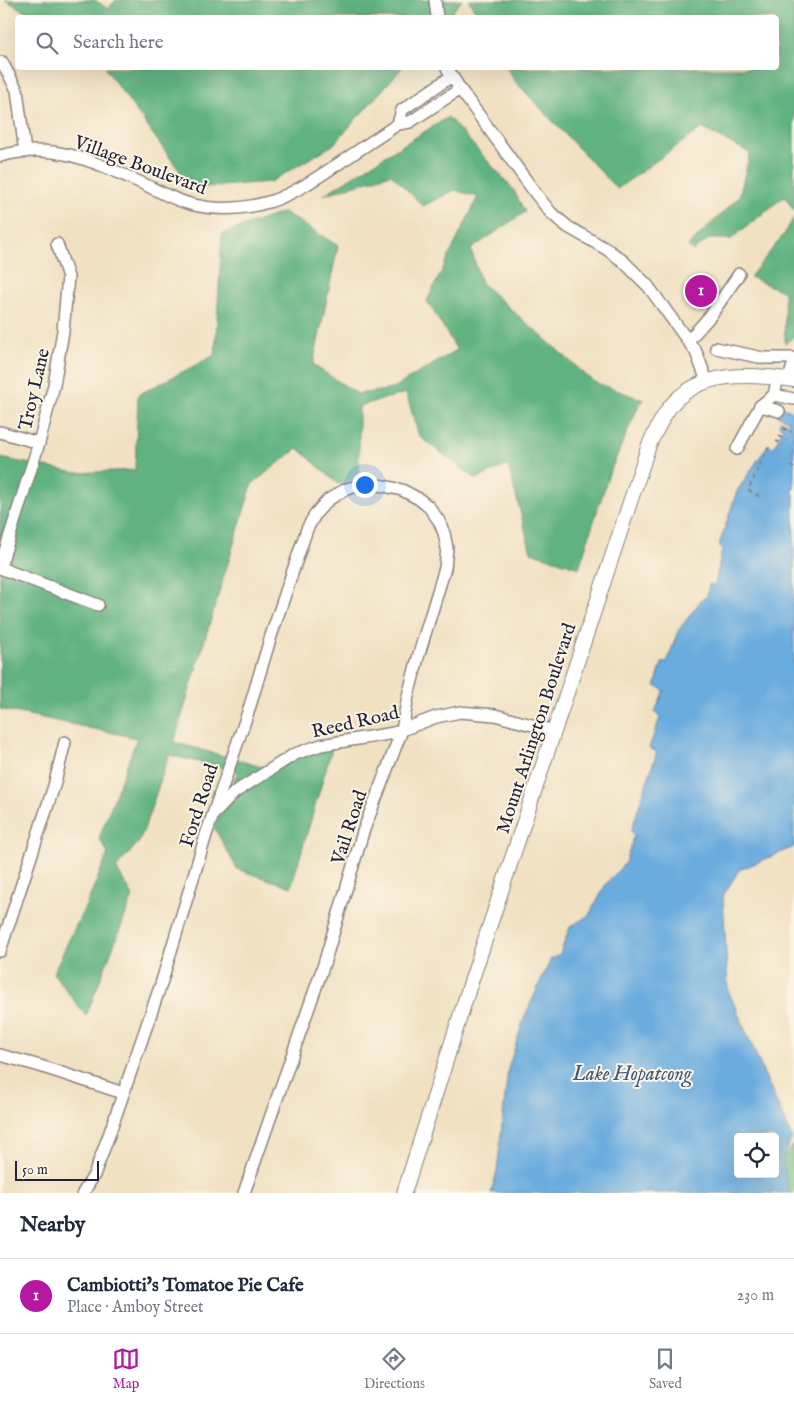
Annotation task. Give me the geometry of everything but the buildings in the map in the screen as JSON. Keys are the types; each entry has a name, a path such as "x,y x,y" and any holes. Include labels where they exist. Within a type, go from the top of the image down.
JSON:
{"main road":[{"name":"Mount Arlington Boulevard","path":"404,1193 554,731 649,445 659,423 670,406 687,392 707,381 722,377 744,375 787,379"}],"street":[{"path":"435,0 437,15"},
{"path":"2,62 17,90 25,152"},
{"path":"449,72 551,213 576,232 608,250 630,267 658,299 696,352 707,381"},
{"name":"Village Boulevard","path":"398,124 402,110 449,72"},
{"name":"Village Boulevard","path":"0,156 38,150 70,154 98,163 180,201 212,208 235,208 286,196 317,178 398,124 410,122 460,89"},
{"name":"Troy Lane","path":"0,567 39,443 54,385 68,277 57,244"},
{"path":"688,341 711,315 739,274"},
{"path":"716,348 763,358 794,358"},
{"path":"737,449 760,406 774,395 787,379 794,362"},
{"path":"774,395 794,399"},
{"path":"760,406 779,411"},
{"path":"0,432 39,443"},
{"name":"Ford Road","path":"83,1193 94,1175 161,984 300,548 316,513 328,500 346,489 367,484 396,489"},
{"name":"Vail Road","path":"244,1193 324,964 363,832 402,730 408,696 419,654 445,568 446,548 444,533 439,521 428,507 418,499 396,489"},
{"path":"0,567 98,605"},
{"name":"Reed Road","path":"213,816 235,792 295,754 321,744 367,738 402,730 436,716 460,712 495,715 554,731"},
{"path":"0,951 54,786 65,742"},
{"path":"0,1055 123,1093"}],"path":[{"path":"783,428 792,432"},
{"path":"779,436 788,441"},
{"path":"776,441 784,444"},
{"path":"759,496 748,490 770,446"}],"green space":[{"path":"5,0 95,0 108,9 116,0 462,0 450,15 32,15"},
{"path":"469,0 790,0 794,7 794,211 785,196 731,239 709,239 693,251 688,246 739,197 750,153 702,128 617,189 514,80 508,70 779,70 779,15 477,15"},
{"path":"106,70 400,70 333,145 270,182 192,188"},
{"path":"448,117 513,189 525,212 471,249 481,283 594,382 644,400 639,405 609,474 579,568 531,552 508,465 476,479 419,436 406,393 359,406 359,478 338,484 298,448 252,484 174,742 269,769 334,742 291,887 237,869 214,827 238,771 169,755 140,841 116,868 133,896 86,1016 53,973 87,903 108,853 99,838 137,738 0,709 0,458 76,473 135,470 138,395 215,355 222,234 284,212 338,246 313,365 358,394 392,389 457,350 427,301 478,197 455,190 423,206 391,174 323,195"},
{"path":"794,217 794,336 785,344 784,292 750,277 785,233"},
{"path":"794,1144 794,1193 788,1193 782,1159"}],"water":[{"name":"Lake Hopatcong","path":"782,407 794,412 794,489 792,491 794,494 794,847 739,870 723,896 728,990 792,1138 782,1159 788,1193 491,1193 497,1171 508,1069 524,1018 551,959 560,954 570,927 589,915 606,884 625,863 634,835 631,831 657,752 649,748 660,718 655,712 664,690 655,686 662,663 667,662 678,631 702,599 707,597 709,584 715,585 722,550 719,545 737,491 768,445 774,447 783,428 779,425 781,420 788,424 789,421 777,415"}],"place":[{"name":"Cambiotti's Tomatoe Pie Cafe","path":"701,291"}]}
